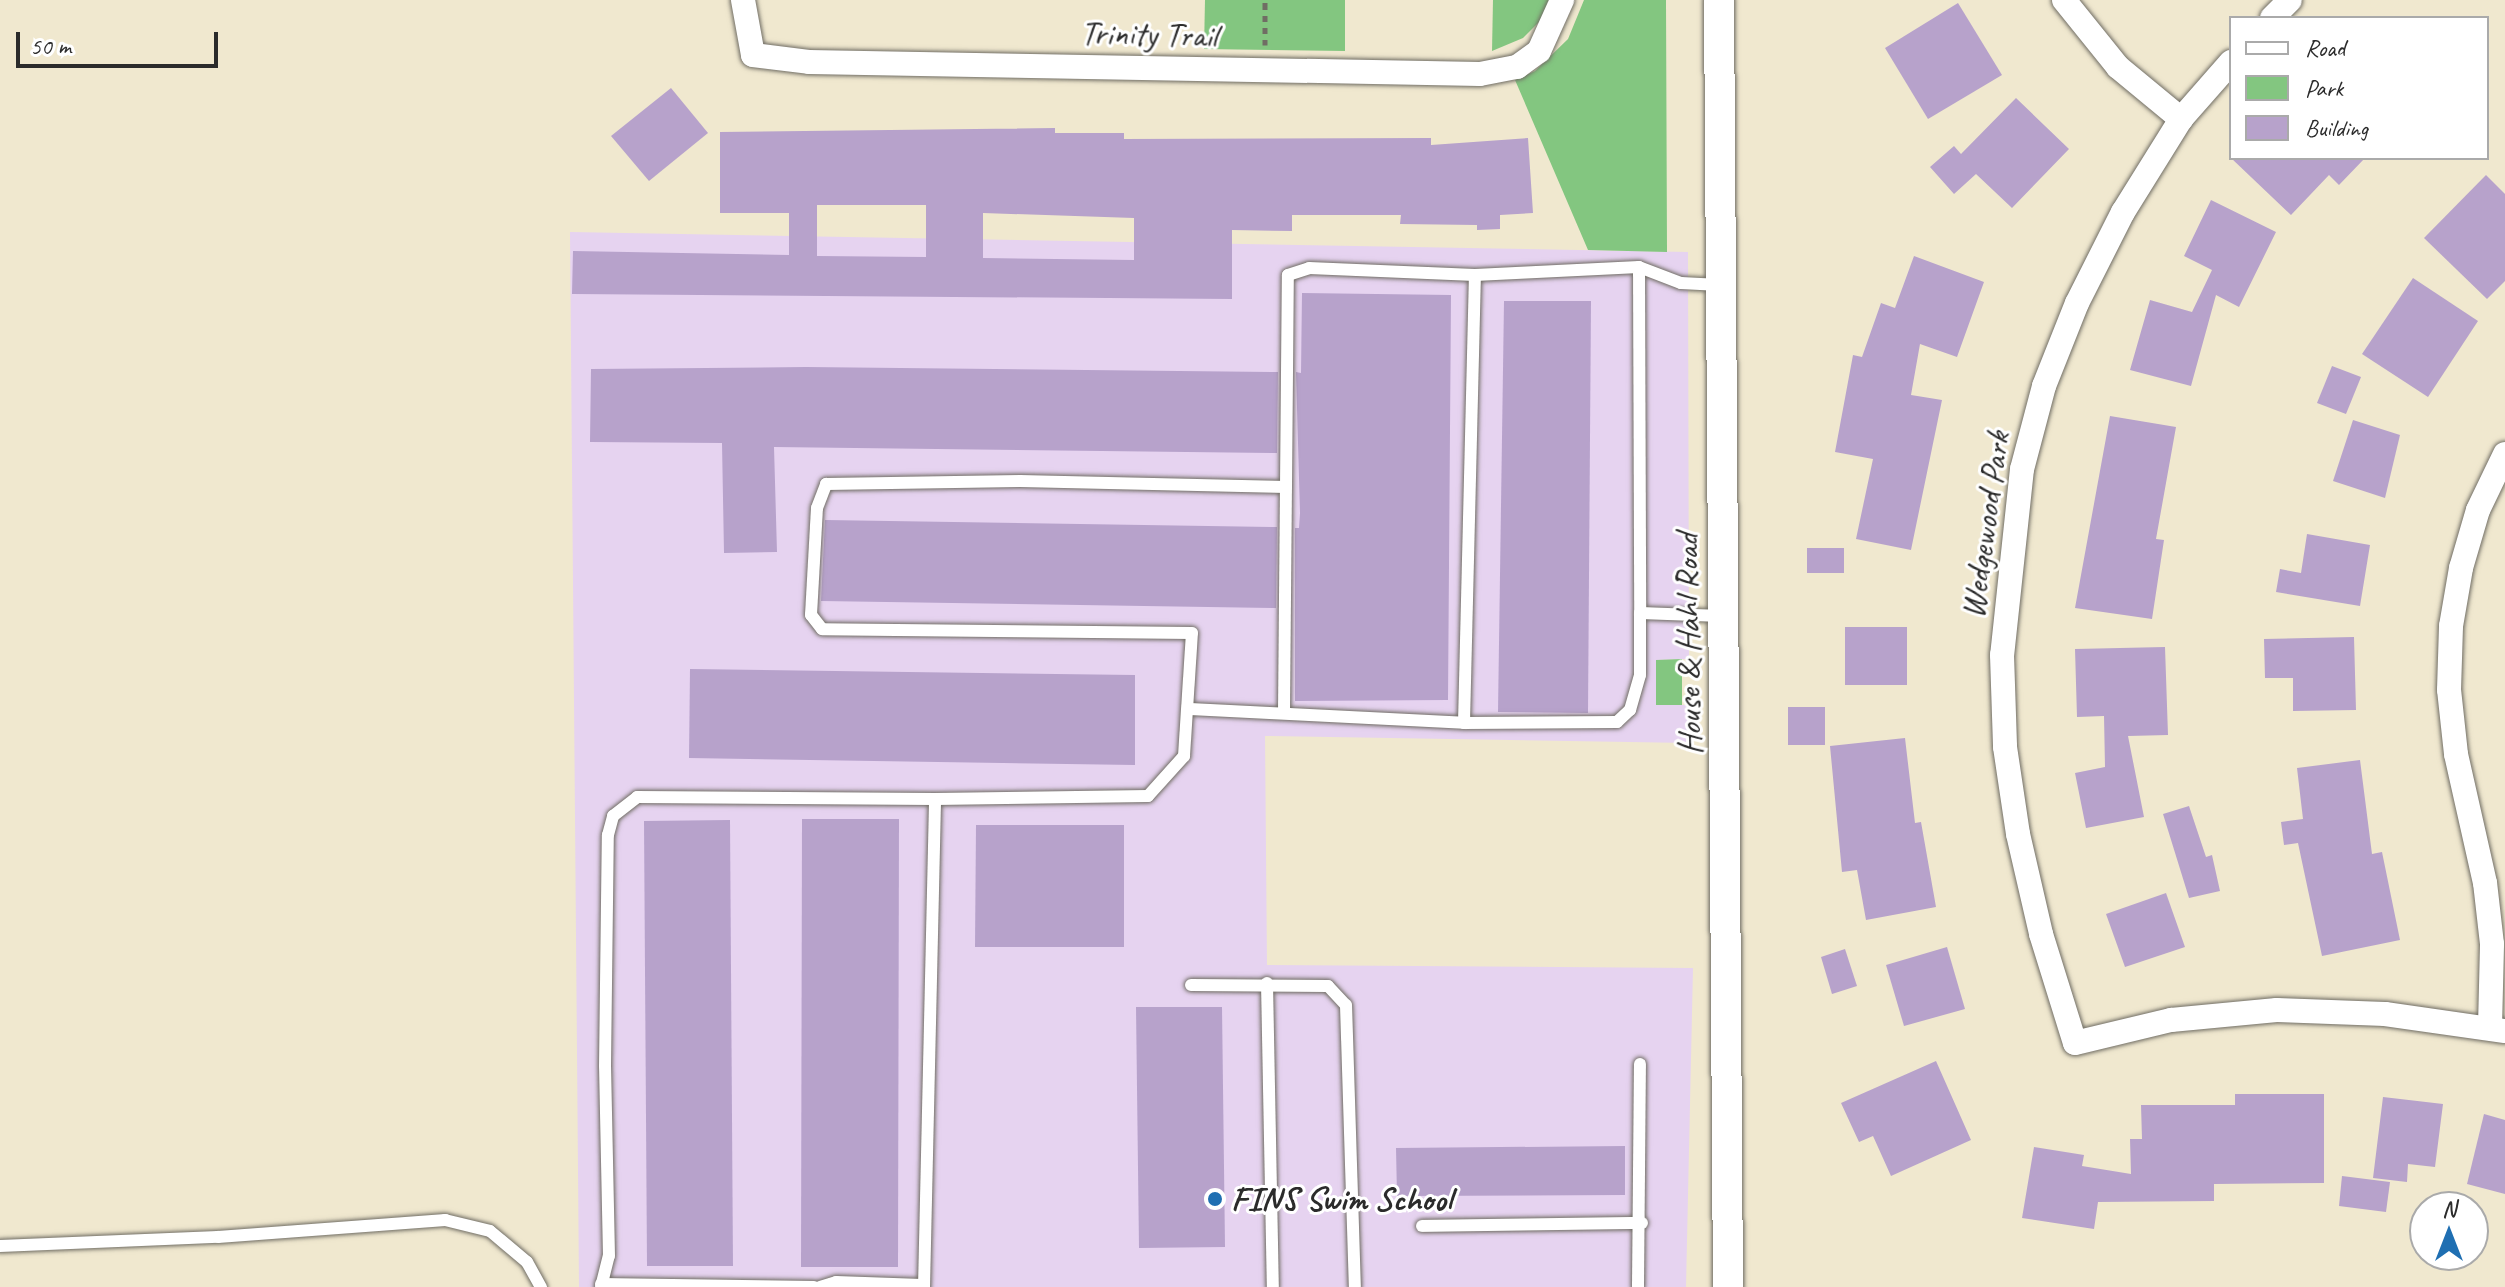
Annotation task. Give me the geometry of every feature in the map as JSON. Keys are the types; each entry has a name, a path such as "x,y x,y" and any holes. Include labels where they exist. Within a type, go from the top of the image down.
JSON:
{"street":[{"name":"Trinity Trail","path":"743,0 753,55 809,62 1480,74 1517,67 1539,51 1562,0"},
{"name":"House & Hahl Road","path":"1719,0 1728,1287"},
{"path":"2064,0 2118,67 2181,119"},
{"path":"2274,16 2290,0"},
{"name":"Wedgewood Park","path":"2229,64 2181,119 2123,212 2077,303 2050,372 2022,469 2008,565 2002,655 2011,790 2041,934 2075,1043 2171,1020 2277,1010 2385,1014 2498,1029"},
{"path":"2498,1029 2485,883 2456,754 2449,690 2451,626 2461,568 2478,510 2505,454"}],"lane":[{"path":"1190,709 1464,723 1617,722 1630,710 1640,675 1639,267"},
{"path":"1284,712 1288,275 1309,268 1475,275 1639,267 1681,283 1722,285"},
{"path":"1464,723 1475,275"},
{"path":"814,1287 601,1285 609,1256 606,974 608,835 613,816 637,797 935,799 1148,796 1167,781 1184,756 1190,709 1192,633 822,629 811,615 817,508 826,484 1020,481 1286,487"},
{"path":"1640,613 1725,616"},
{"path":"820,1287 836,1282 923,1286 929,1218 935,799"},
{"path":"1267,983 1273,1287"},
{"path":"1191,985 1267,983 1328,986 1346,1005 1355,1287"},
{"path":"1638,1287 1642,1223 1640,1064"},
{"path":"0,1246 218,1237 445,1220 490,1231 527,1262 541,1287"},
{"path":"1422,1226 1642,1223"}],"path":[{"path":"1265,0 1267,70"}],"shaded area":[{"path":"570,232 1688,252 1689,659 1656,660 1656,705 1689,705 1689,743 1265,736 1267,965 1693,968 1686,1287 579,1287"}],"green space":[{"path":"1205,0 1345,0 1345,51 1204,49"},
{"path":"1493,0 1550,0 1540,21 1523,38 1492,51"},
{"path":"1584,0 1666,0 1667,252 1588,250 1515,80 1535,71 1568,39"},
{"path":"1682,659 1682,705 1656,705 1656,660"}],"building":[{"path":"1958,3 2002,75 1928,119 1885,48"},
{"path":"671,88 708,133 649,181 611,136"},
{"path":"2016,98 2069,149 2012,208 1976,174 1954,194 1930,167 1954,146 1961,154"},
{"path":"1055,128 1055,133 1124,133 1124,139 1431,138 1431,145 1528,138 1533,213 1500,215 1500,229 1477,230 1477,225 1400,224 1401,215 1292,215 1292,231 1232,230 1232,299 572,294 573,251 789,255 789,213 720,213 720,132","holes":["817,205 926,205 926,257 817,256","983,213 1134,218 1134,260 983,258"]},
{"path":"2233,160 2363,160 2339,185 2329,175 2291,215"},
{"path":"2486,175 2505,194 2505,281 2487,299 2424,238"},
{"path":"2211,200 2276,232 2239,307 2216,295 2191,386 2130,370 2150,300 2192,312 2212,270 2184,256"},
{"path":"1914,256 1984,282 1957,357 1920,344 1911,395 1942,400 1911,550 1856,539 1873,459 1835,452 1853,355 1862,357 1881,303 1895,308"},
{"path":"2413,278 2478,321 2428,397 2362,354"},
{"path":"1302,293 1451,295 1448,700 1295,701 1295,528 1299,528 1300,513 1296,372 1301,373"},
{"path":"1504,301 1591,301 1588,713 1498,712"},
{"path":"2332,366 2361,377 2346,414 2317,403"},
{"path":"806,367 1278,372 1277,453 774,447 777,552 724,553 722,443 590,442 591,369"},
{"path":"2110,416 2176,427 2156,539 2164,540 2152,619 2075,608"},
{"path":"2353,420 2400,435 2385,498 2333,481"},
{"path":"825,520 1277,527 1276,608 821,601"},
{"path":"2307,534 2370,545 2360,606 2276,592 2280,569 2301,573"},
{"path":"1807,548 1844,548 1844,573 1807,573"},
{"path":"1845,627 1907,627 1907,685 1845,685"},
{"path":"2354,637 2356,710 2293,711 2293,678 2265,678 2264,639"},
{"path":"2165,647 2168,735 2128,736 2144,817 2086,828 2075,773 2105,767 2104,716 2077,717 2075,649"},
{"path":"690,669 1135,675 1135,765 689,758"},
{"path":"1788,707 1825,707 1825,745 1788,745"},
{"path":"1905,738 1915,823 1921,822 1936,907 1866,920 1857,870 1842,872 1830,746"},
{"path":"2360,760 2372,854 2382,852 2400,940 2322,956 2298,843 2284,845 2281,822 2303,819 2297,768"},
{"path":"2189,806 2206,857 2212,855 2220,891 2189,898 2163,814"},
{"path":"802,819 899,819 898,1267 801,1267"},
{"path":"730,820 733,1266 647,1266 644,821"},
{"path":"976,825 1124,825 1124,947 975,947"},
{"path":"2166,893 2185,947 2125,967 2106,914"},
{"path":"1947,947 1965,1009 1904,1026 1886,965"},
{"path":"1845,949 1857,986 1832,994 1821,957"},
{"path":"1136,1007 1222,1007 1225,1247 1139,1248"},
{"path":"1936,1061 1971,1140 1891,1176 1873,1136 1859,1142 1841,1103"},
{"path":"2235,1094 2324,1094 2324,1183 2214,1184 2214,1201 2098,1202 2094,1229 2022,1218 2034,1147 2084,1155 2082,1166 2131,1174 2130,1139 2142,1139 2141,1105 2235,1105"},
{"path":"2383,1097 2443,1104 2435,1167 2408,1164 2407,1182 2373,1178"},
{"path":"2484,1114 2505,1120 2505,1194 2467,1184"},
{"path":"1625,1146 1625,1195 1397,1196 1396,1148"},
{"path":"2342,1176 2390,1182 2386,1212 2339,1206"}],"place":[{"name":"FINS Swim School","path":"1215,1199"}]}
